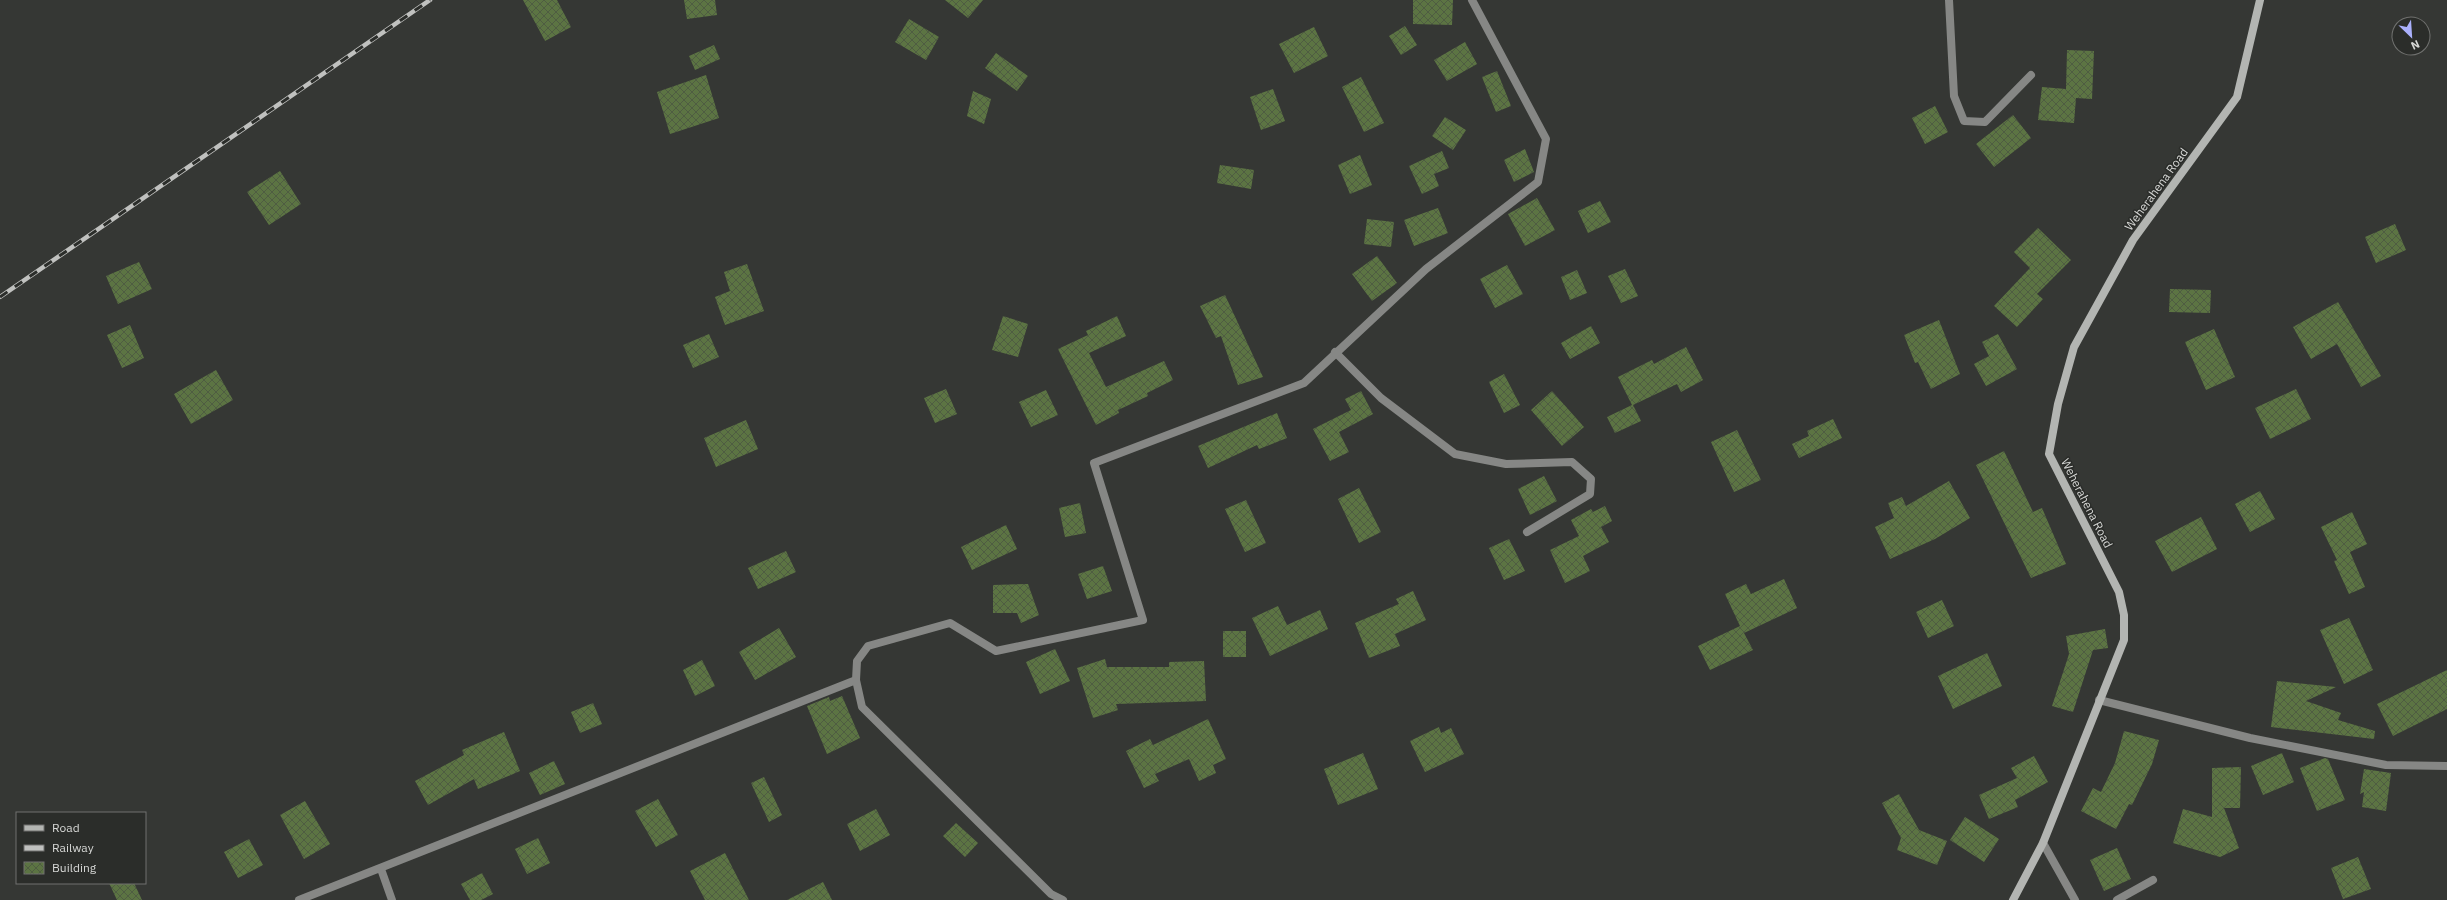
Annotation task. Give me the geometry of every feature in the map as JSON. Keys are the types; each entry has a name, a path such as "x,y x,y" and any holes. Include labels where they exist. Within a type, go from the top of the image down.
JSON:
{"main road":[{"name":"Weherahena Road","path":"2013,900 2043,843 2124,640 2124,615 2119,592 2048,454 2058,404 2074,348 2133,240 2237,97 2260,0"}],"street":[{"path":"1064,900 1051,894 862,707 856,680 857,660 868,646 950,624 996,651 1143,620 1094,462 1304,383 1335,352 1426,269 1538,182 1546,139 1472,0"},
{"path":"1949,0 1954,96 1964,121 1985,122 2031,75"},
{"path":"1335,352 1381,398 1455,454 1506,464 1572,462 1591,479 1590,494 1527,532"},
{"path":"299,900 381,869 856,680"},
{"path":"2099,700 2250,738 2386,765 2447,766"},
{"path":"2043,843 2075,900"},
{"path":"381,869 392,900"},
{"path":"2117,900 2153,880"}],"building":[{"path":"523,0 557,0 571,27 545,41"},
{"path":"684,0 715,0 717,15 687,19"},
{"path":"945,0 983,0 968,18"},
{"path":"1413,0 1453,0 1452,25 1413,24"},
{"path":"909,19 939,37 926,60 895,42"},
{"path":"1405,26 1417,45 1401,55 1389,36"},
{"path":"1314,27 1328,56 1294,73 1279,44"},
{"path":"1465,42 1477,64 1447,81 1434,60"},
{"path":"714,45 720,59 695,70 689,56"},
{"path":"2067,50 2094,51 2092,99 2076,98 2074,123 2038,120 2042,87 2066,89"},
{"path":"996,53 1028,76 1017,91 985,68"},
{"path":"1497,71 1511,106 1496,112 1482,77"},
{"path":"706,75 719,118 670,134 657,92"},
{"path":"1361,77 1384,123 1364,132 1342,87"},
{"path":"1273,89 1285,121 1261,130 1250,97"},
{"path":"973,91 991,99 984,124 967,116"},
{"path":"1935,106 1948,132 1925,144 1912,118"},
{"path":"2013,115 2031,138 1994,167 1976,144"},
{"path":"1445,117 1466,130 1453,150 1432,136"},
{"path":"1525,149 1534,172 1514,182 1504,160"},
{"path":"1442,151 1449,168 1434,174 1439,186 1422,194 1409,166"},
{"path":"1360,155 1372,185 1350,194 1338,165"},
{"path":"1220,165 1254,170 1251,189 1217,183"},
{"path":"280,171 301,204 269,225 247,192"},
{"path":"1537,198 1555,230 1525,246 1508,214"},
{"path":"1600,201 1611,222 1588,233 1578,211"},
{"path":"1438,208 1448,233 1414,246 1404,220"},
{"path":"1367,219 1394,222 1391,247 1364,244"},
{"path":"2395,224 2406,250 2376,263 2365,237"},
{"path":"2038,228 2071,260 2037,294 2043,299 2017,327 1994,306 2030,268 2014,252"},
{"path":"1377,256 1397,283 1372,301 1352,274"},
{"path":"139,262 152,289 118,304 106,276"},
{"path":"747,264 764,311 725,325 715,297 730,291 724,272"},
{"path":"1507,265 1523,294 1495,308 1480,279"},
{"path":"1625,269 1638,296 1621,303 1608,276"},
{"path":"1577,270 1587,293 1570,300 1561,277"},
{"path":"2170,289 2211,290 2210,313 2169,312"},
{"path":"1225,295 1263,377 1238,385 1221,336 1216,338 1200,306"},
{"path":"2338,302 2381,376 2361,387 2337,344 2311,359 2293,327"},
{"path":"1003,316 1028,324 1018,357 992,350"},
{"path":"1117,316 1126,336 1089,353 1106,387 1164,361 1173,380 1147,393 1148,396 1118,410 1119,413 1096,425 1058,349 1088,335 1086,331"},
{"path":"1939,320 1960,374 1931,389 1918,362 1915,363 1904,335"},
{"path":"130,325 144,358 122,368 107,335"},
{"path":"1591,326 1600,343 1570,359 1561,343"},
{"path":"2214,329 2235,377 2206,390 2185,342"},
{"path":"709,334 719,357 693,368 683,345"},
{"path":"1998,334 2017,369 1986,386 1974,364 1989,356 1982,342"},
{"path":"1686,347 1703,380 1681,392 1677,384 1633,405 1641,421 1615,433 1607,417 1632,405 1618,377 1652,360 1654,364"},
{"path":"216,370 233,400 191,424 174,394"},
{"path":"1504,374 1520,405 1504,413 1489,382"},
{"path":"946,389 957,414 935,423 924,398"},
{"path":"2296,389 2311,419 2270,439 2255,408"},
{"path":"1046,390 1058,415 1031,427 1019,402"},
{"path":"1361,391 1373,414 1339,432 1349,452 1330,461 1313,429 1351,410 1345,399"},
{"path":"1552,391 1584,427 1562,446 1531,410"},
{"path":"1277,413 1287,438 1259,449 1257,445 1208,468 1198,446"},
{"path":"1833,419 1842,438 1799,458 1792,444 1809,436 1807,431"},
{"path":"746,420 758,449 716,467 704,438"},
{"path":"1737,430 1761,480 1734,492 1711,442"},
{"path":"2004,451 2033,512 2042,508 2066,564 2031,578 1976,465"},
{"path":"1544,476 1557,501 1530,515 1518,489"},
{"path":"1949,481 1970,518 1935,539 1890,559 1875,527 1894,518 1888,503 1902,497 1906,506"},
{"path":"1359,488 1381,532 1359,543 1338,499"},
{"path":"2260,491 2275,519 2250,532 2235,504"},
{"path":"1246,500 1266,543 1245,552 1225,509"},
{"path":"1080,503 1086,533 1065,537 1059,508"},
{"path":"1605,506 1612,521 1601,527 1609,542 1583,556 1590,571 1565,583 1550,550 1579,536 1571,520 1591,509 1593,512"},
{"path":"2352,512 2367,544 2350,552 2365,587 2349,594 2334,561 2337,560 2321,527"},
{"path":"2201,517 2217,549 2172,572 2155,541"},
{"path":"1006,525 1017,549 972,570 961,547"},
{"path":"1509,539 1525,571 1504,580 1489,548"},
{"path":"786,551 796,572 758,589 748,568"},
{"path":"1103,566 1112,591 1087,599 1078,574"},
{"path":"1784,579 1797,608 1744,633 1753,650 1710,670 1698,646 1740,626 1725,594 1746,584 1751,594"},
{"path":"1028,584 1039,615 1021,623 1017,613 993,613 993,585"},
{"path":"1413,591 1426,620 1395,634 1400,646 1369,658 1355,623 1399,604 1396,599"},
{"path":"1942,600 1954,626 1928,638 1916,612"},
{"path":"1278,606 1287,625 1320,610 1328,629 1270,656 1252,618"},
{"path":"2349,618 2373,670 2344,684 2320,630"},
{"path":"779,628 796,657 755,680 739,652"},
{"path":"2105,629 2108,648 2093,650 2073,712 2052,706 2069,654 2066,636"},
{"path":"1223,631 1246,631 1246,657 1223,657"},
{"path":"1055,649 1070,681 1040,694 1026,662"},
{"path":"1987,653 2002,686 1953,709 1938,676"},
{"path":"1105,659 1107,667 1169,667 1169,662 1204,661 1206,701 1116,704 1118,710 1093,718 1077,668"},
{"path":"702,660 715,686 695,696 683,670"},
{"path":"2447,670 2447,709 2393,736 2377,704"},
{"path":"2277,681 2336,687 2306,701 2341,713 2338,720 2375,731 2374,739 2271,727"},
{"path":"842,696 860,738 827,754 807,706 829,697 830,701"},
{"path":"593,703 602,724 580,733 571,712"},
{"path":"1208,719 1226,759 1213,765 1216,773 1199,781 1189,759 1155,774 1159,781 1144,788 1126,751 1150,739 1153,745"},
{"path":"1439,727 1441,733 1451,728 1464,754 1425,772 1410,741"},
{"path":"2124,731 2159,740 2152,764 2132,805 2129,804 2116,829 2081,811 2093,788 2101,792 2115,763"},
{"path":"504,732 520,771 478,789 474,779 428,805 415,781 464,755 462,750"},
{"path":"1363,753 1378,789 1338,805 1324,769"},
{"path":"2282,753 2294,782 2263,795 2251,766"},
{"path":"2034,756 2048,782 2015,800 2018,807 1989,819 1979,795 2017,778 2011,768"},
{"path":"2325,758 2328,759 2345,800 2317,811 2300,768"},
{"path":"554,761 565,784 540,795 529,773"},
{"path":"2241,767 2240,808 2224,808 2239,848 2220,857 2173,843 2183,809 2212,817 2212,768"},
{"path":"2364,769 2391,773 2386,811 2362,807 2364,792 2360,794"},
{"path":"764,777 782,815 769,822 751,783"},
{"path":"1899,794 1919,830 1947,841 1937,865 1897,850 1901,838 1882,803"},
{"path":"658,799 678,835 656,847 635,811"},
{"path":"305,801 330,844 304,859 280,815"},
{"path":"876,809 890,835 860,851 847,824"},
{"path":"1965,817 1999,839 1984,862 1950,840"},
{"path":"956,823 978,843 965,857 943,836"},
{"path":"538,838 550,863 527,874 515,849"},
{"path":"249,839 263,865 238,878 224,852"},
{"path":"2117,848 2131,879 2104,891 2090,860"},
{"path":"725,853 749,900 705,900 690,871"},
{"path":"2358,857 2371,889 2343,899 2331,868"},
{"path":"482,873 493,894 481,900 470,900 461,884"},
{"path":"823,882 832,900 787,900"},
{"path":"109,884 134,884 142,900 117,900"}],"railway":[{"path":"0,297 430,0"}]}
